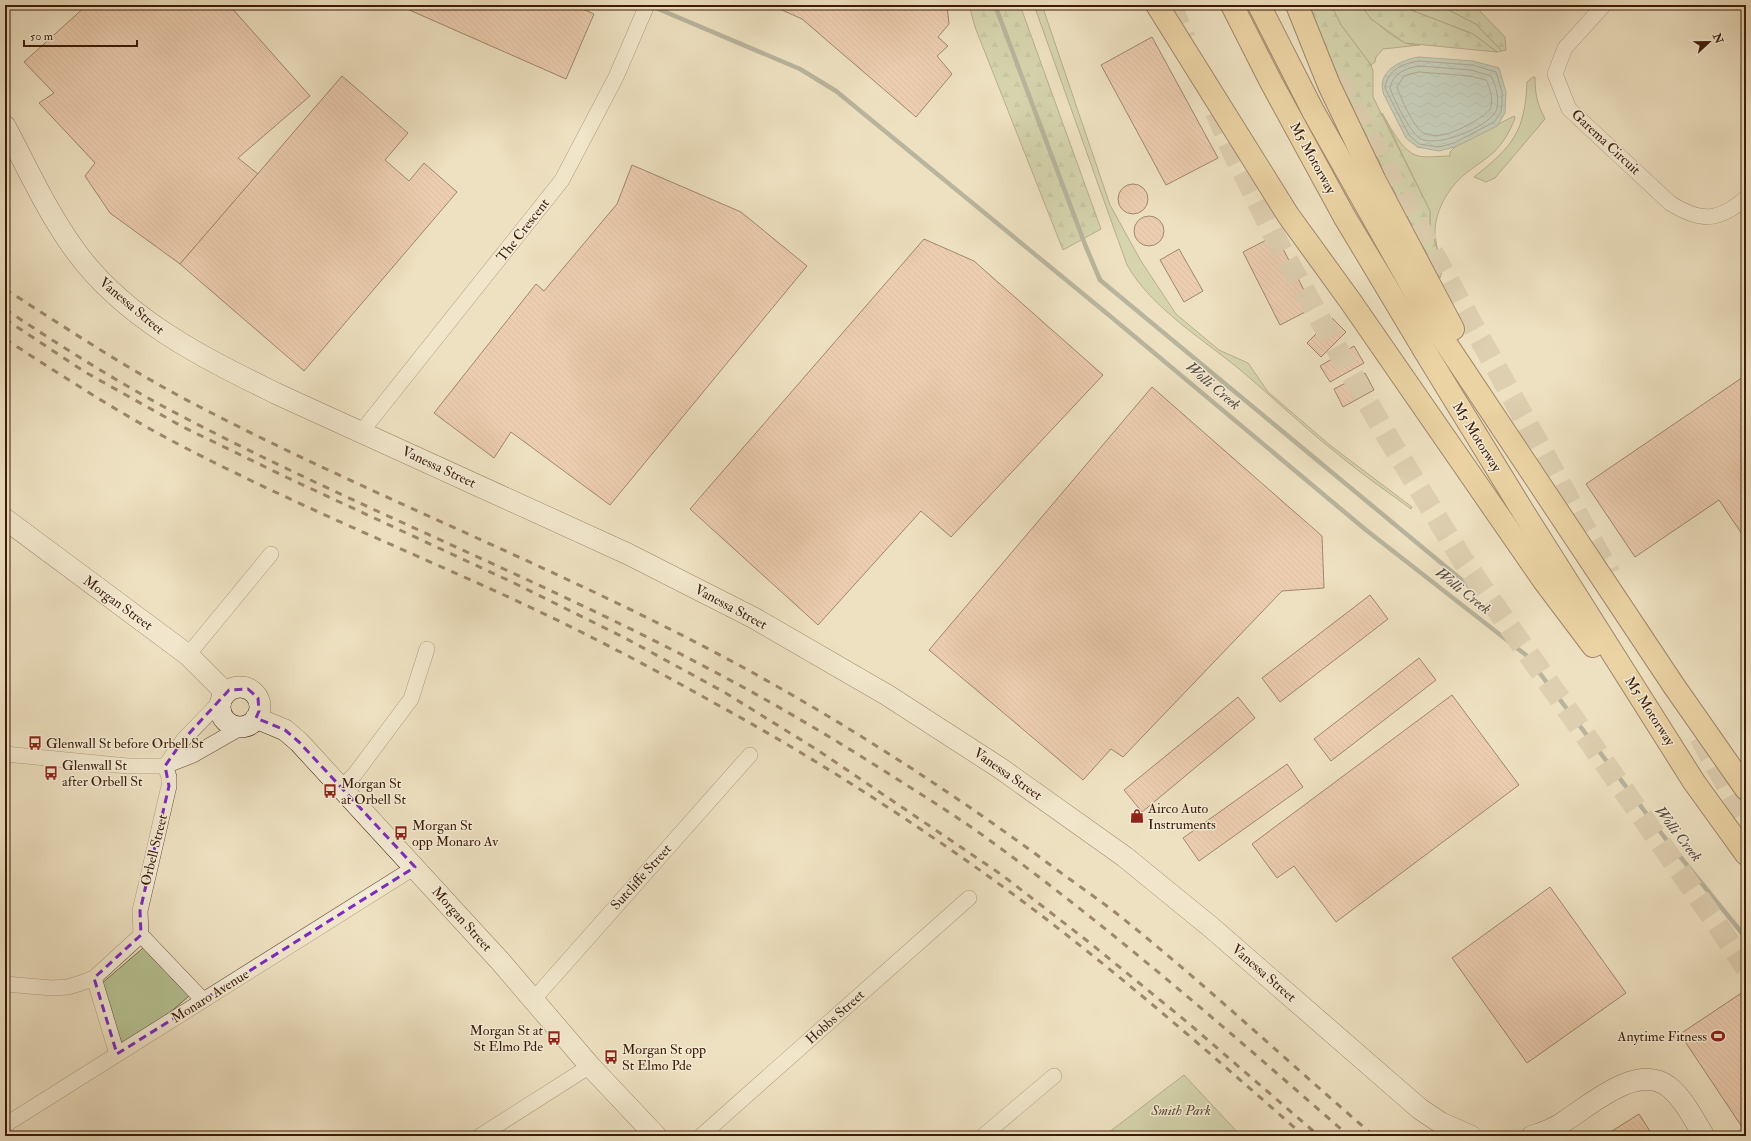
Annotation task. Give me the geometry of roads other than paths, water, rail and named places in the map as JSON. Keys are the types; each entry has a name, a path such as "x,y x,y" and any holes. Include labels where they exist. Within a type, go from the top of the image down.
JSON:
{"highway":[{"path":"1157,5 1288,215 1351,302 1544,581 1694,782"},
{"name":"M5 Motorway","path":"1232,5 1271,82 1341,209 1426,353 1524,513 1694,782 1746,854"},
{"name":"M5 Motorway","path":"1259,5 1313,111 1433,324 1594,563 1674,686 1746,789"},
{"path":"1297,5 1329,85 1376,181 1449,322 1594,563"}],"main road":[{"name":"Vanessa Street","path":"5,126 52,215 77,254 108,288 156,328 224,368 276,393 628,554 747,615 859,678 956,738 1125,857 1212,928 1410,1101 1435,1120 1462,1133"},
{"name":"Morgan Street","path":"5,519 188,655 224,697"},
{"path":"242,687 254,692 260,704 259,711 249,722 230,724 222,714 224,697 235,688 242,687"},
{"name":"Morgan Street","path":"249,722 285,730 299,742 415,867 500,961 590,1066 656,1136"},
{"path":"1532,1136 1546,1132 1560,1124 1614,1089 1633,1082 1646,1080 1660,1082 1674,1091 1704,1136"}],"street":[{"name":"The Crescent","path":"362,432 562,180 616,77 637,24 647,5"},
{"name":"Garema Circuit","path":"1604,5 1565,48 1555,74 1569,109 1670,203 1683,211 1695,216 1707,218 1725,212 1746,198"},
{"path":"188,655 271,554"},
{"path":"341,788 355,774 412,699 427,649"},
{"path":"165,766 184,739 224,697"},
{"path":"5,754 128,766 165,766 193,755 249,722"},
{"name":"Sutcliffe Street","path":"532,1000 750,755"},
{"name":"Orbell Street","path":"141,935 140,911 169,786 169,777 165,766"},
{"name":"Monaro Avenue","path":"5,1125 415,867"},
{"name":"Hobbs Street","path":"701,1136 969,898"},
{"path":"5,984 52,988 68,987 94,978 141,935 203,1000"},
{"path":"94,978 117,1054"},
{"path":"480,1136 590,1066"},
{"path":"982,1136 1054,1076"}],"water":[{"path":"1419,57 1473,61 1499,68 1506,92 1505,113 1497,126 1455,147 1439,151 1417,147 1406,138 1384,95 1382,87 1383,80 1391,68 1397,64"}],"waterway":[{"name":"Wolli Creek","path":"649,5 800,69 836,91 1110,316 1366,530 1526,655 1665,838 1746,938"},
{"path":"995,5 1086,247 1100,280 1475,591"}],"tunnel":[{"path":"1171,5 1185,39"},
{"path":"1337,79 1610,574"},
{"path":"1216,112 1233,152 1282,251 1387,436 1462,559 1717,924 1746,968"},
{"path":"1700,737 1746,820"}],"railway":[{"path":"5,289 125,365 175,394 333,472 603,596 735,663 851,730 964,803 1116,913 1214,995 1374,1136"},
{"path":"5,309 96,367 189,420 323,486 662,644 788,712 847,748 966,824 1084,912 1174,985 1349,1136"},
{"path":"5,319 85,372 183,427 288,478 514,583 625,638 724,692 819,751 1002,875 1090,943 1187,1022 1319,1136"},
{"path":"5,339 111,406 216,464 298,503 504,595 585,634 690,689 823,766 928,834 995,881 1075,941 1229,1070 1304,1136"}],"place":[{"name":"Glenwall St before Orbell St","path":"35,743"},
{"name":"Glenwall St after Orbell St","path":"51,773"},
{"name":"Morgan St at Orbell St","path":"330,791"},
{"name":"Airco Auto Instruments","path":"1137,816"},
{"name":"Morgan St opp Monaro Av","path":"401,833"},
{"name":"Anytime Fitness","path":"1718,1036"},
{"name":"Morgan St at St Elmo Pde","path":"554,1038"},
{"name":"Morgan St opp St Elmo Pde","path":"611,1057"}],"park label":[{"name":"Smith Park","path":"1181,1110"}]}
